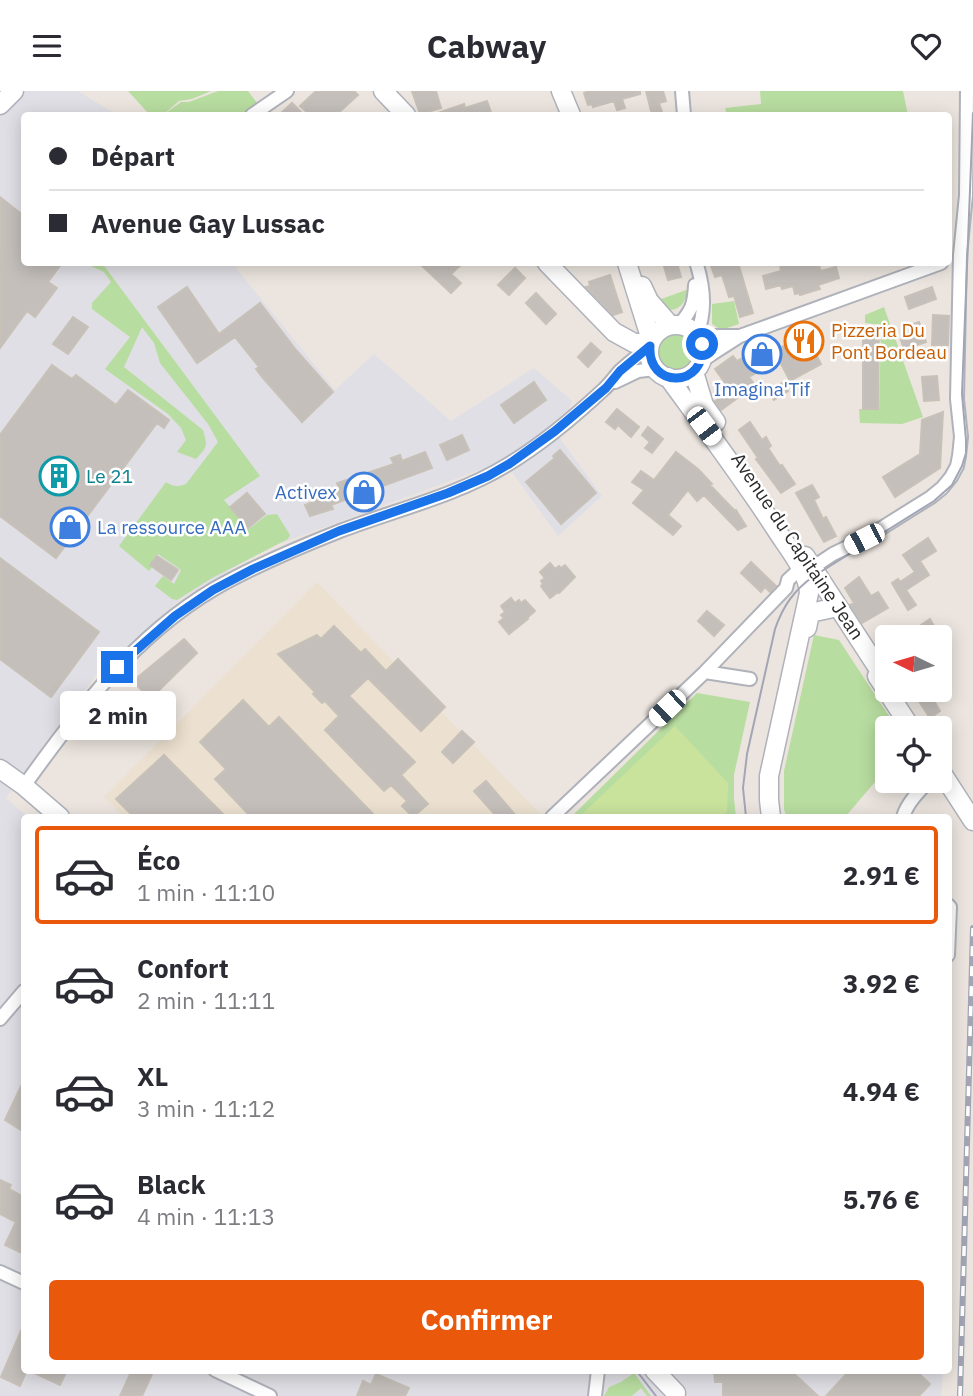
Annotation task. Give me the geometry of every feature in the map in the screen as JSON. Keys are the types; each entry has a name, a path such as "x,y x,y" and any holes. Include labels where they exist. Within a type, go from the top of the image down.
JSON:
{"main road":[{"path":"0,106 14,91"},
{"path":"383,91 403,112"},
{"path":"561,91 569,112"},
{"path":"550,266 614,333 634,343 650,343"},
{"path":"630,266 650,343 649,354 662,373 677,379 686,377 697,366 703,353 697,335 686,326 674,325 659,331 650,343"},
{"path":"631,266 649,301 674,325"},
{"name":"Avenue du Capitaine Jean","path":"697,366 704,405 803,552 809,576 846,617 875,663"},
{"name":"Avenue du Capitaine Jean","path":"662,373 716,441 903,716"},
{"path":"777,814 775,776 810,613 809,576"},
{"path":"771,814 771,766 809,593 809,576"},
{"path":"810,613 832,608"},
{"path":"0,769 57,814"},
{"path":"952,787 973,814"},
{"path":"952,790 973,821"},
{"path":"657,1374 678,1394"},
{"path":"664,1374 678,1394"}],"street":[{"path":"256,112 287,91"},
{"path":"682,91 684,112"},
{"path":"555,814 705,672 786,588 788,580 809,576 833,554 864,539 931,497 951,477 960,456 961,437 957,399 961,256 966,195 967,91"},
{"path":"674,325 691,311 697,266"},
{"path":"698,266 702,280 703,310 697,335 740,336"},
{"path":"697,366 740,336 933,266"},
{"path":"606,388 650,343"},
{"path":"24,786 76,715 117,667 169,621 213,590 329,535 488,476 555,431 606,388 624,377 638,371 662,373"},
{"path":"705,672 750,679"},
{"path":"904,814 918,793"},
{"path":"0,1019 21,994"},
{"path":"0,1272 21,1282"},
{"path":"223,1374 270,1396"},
{"path":"595,1396 598,1374"}],"shaded area":[{"path":"0,91 78,91 112,112 21,112 21,266 234,266 335,390 374,354 451,421 534,368 572,401 560,438 602,496 558,536 504,461 268,548 182,598 99,671 6,798 25,814 21,814 21,1374 943,1374 941,1396 0,1396"},
{"path":"317,582 540,814 121,814 104,797"}],"green space":[{"path":"128,91 211,91 179,101 166,112 147,112"},
{"path":"218,91 248,91 258,104 246,112 167,112 181,102 189,102"},
{"path":"760,91 903,91 907,112 726,112 725,108 761,104"},
{"path":"91,266 104,266 260,476 224,500 249,529 267,515 277,514 290,535 288,539 212,578 177,600 155,586 163,576 174,584 181,570 158,554 149,571 119,546 166,482 176,486 186,484 218,442 208,424 160,363 154,343 142,327 124,367 203,430 206,446 196,459 177,452 186,440 181,428 168,414 105,369 130,337 92,309 92,303 111,282 104,272"},
{"path":"689,289 683,302 675,309 666,307 661,299"},
{"path":"734,301 739,324 721,330 712,324 712,304"},
{"path":"884,307 923,417 902,424 860,423 859,409 879,410 881,325 865,323 865,315"},
{"path":"677,334 690,339 695,352 690,365 677,370 664,365 659,352 664,339"},
{"path":"814,635 839,640 875,695 875,702 880,702 889,716 875,716 875,782 848,814 786,814 784,771"},
{"path":"697,693 750,702 734,775 736,814 574,814"},
{"path":"675,726 728,783 727,812 725,814 582,814"},
{"path":"635,1374 651,1396 647,1396 641,1388 632,1396 604,1396 609,1387"}],"building":[{"path":"316,91 354,91 358,95 339,112 307,112 300,106"},
{"path":"412,91 436,91 441,108 419,112"},
{"path":"640,91 640,94 622,99 625,108 617,110 614,101 593,107 592,104 588,105 584,93"},
{"path":"646,91 663,91 666,101 659,103 662,112 651,112"},
{"path":"487,101 491,112 441,112 464,104 465,108"},
{"path":"292,103 301,112 282,112"},
{"path":"0,197 21,214 21,266 60,266 48,282 57,288 35,317 27,311 0,348"},
{"path":"422,266 460,266 451,274 461,283 451,293"},
{"path":"664,266 678,266 681,277 668,280"},
{"path":"711,266 739,266 753,313 740,317 734,296 729,297 722,275 715,277"},
{"path":"780,266 819,266 821,271 836,267 839,278 818,285 820,289 800,295 795,294 793,286 782,289 781,285 766,289 763,276 781,271"},
{"path":"515,268 525,278 509,295 498,285"},
{"path":"610,275 622,312 613,315 586,287 590,286 589,282"},
{"path":"187,287 219,334 260,303 333,392 302,422 263,378 256,369 259,367 235,337 197,363 158,307"},
{"path":"932,287 936,299 909,309 905,297"},
{"path":"536,293 556,314 546,324 526,303"},
{"path":"933,315 949,316 948,345 932,345"},
{"path":"73,317 88,327 68,354 53,344"},
{"path":"919,322 926,342 904,349 902,335 913,332 910,325"},
{"path":"863,327 879,327 878,409 863,409"},
{"path":"806,335 821,364 790,381 779,360 749,377 755,385 721,410 715,401 730,390 715,369 733,356 737,361 764,346 768,354"},
{"path":"591,343 601,352 588,367 578,357"},
{"name":"Le 21","path":"52,365 72,379 76,375 116,405 128,390 169,420 164,428 157,423 56,558 0,516 0,435"},
{"path":"937,376 939,400 924,401 922,377"},
{"path":"534,382 546,400 514,423 501,405"},
{"path":"784,382 788,391 774,400 768,392"},
{"path":"617,409 639,427 631,437 618,425 615,429 606,422"},
{"path":"943,412 940,468 895,497 883,477 920,454 922,420"},
{"path":"750,422 762,440 766,437 771,446 768,448 795,484 781,493 739,430"},
{"path":"648,427 663,439 652,453 645,448 650,442 642,435"},
{"path":"462,435 469,450 447,460 440,445"},
{"path":"560,450 596,493 561,524 526,482 555,458 553,456"},
{"path":"425,452 432,468 331,505 333,509 310,516 305,505 340,491 337,483 394,464 391,458 400,455 402,461"},
{"path":"676,452 698,469 736,510 746,526 738,530 704,495 697,501 688,490 668,515 681,526 673,535 633,503 644,490 632,482 641,471 654,480"},
{"path":"812,485 819,497 814,500 823,519 826,517 836,536 824,542 796,493"},
{"path":"247,493 265,514 248,528 230,507"},
{"path":"928,538 936,551 920,561 929,575 906,590 916,605 908,610 892,583 898,579 900,582 915,572 903,555"},
{"path":"157,556 178,570 171,580 150,565"},
{"path":"0,558 99,632 51,697 0,659"},
{"path":"751,562 776,586 770,592 765,587 761,592 741,573"},
{"path":"550,563 555,569 565,565 575,577 550,598 541,586 541,581 545,578 540,572"},
{"path":"859,577 871,596 878,592 888,608 862,623 850,605 854,603 845,588"},
{"path":"511,598 515,603 525,600 535,611 509,634 499,622 504,618 501,615 505,612 501,606"},
{"path":"707,611 724,625 714,636 698,621"},
{"path":"930,619 933,625 921,625"},
{"path":"334,626 361,653 365,649 386,671 398,659 445,707 421,731 368,678 349,696 415,762 401,775 428,804 416,814 410,814 402,806 407,801 391,785 384,791 325,730 339,716 325,701 322,703 313,694 315,692 278,654 317,635 321,639"},
{"path":"184,639 197,653 150,699 133,681"},
{"path":"243,700 269,727 279,717 373,814 248,814 215,779 226,769 200,742"},
{"path":"920,702 935,702 940,711 929,716"},
{"path":"462,731 474,742 453,763 442,752"},
{"path":"164,755 223,814 131,814 116,799"},
{"path":"486,781 514,814 494,814 474,791"},
{"path":"21,1086 21,1130 5,1120"},
{"path":"0,1180 11,1185 9,1189 21,1195 21,1253 5,1245 16,1222 0,1214"},
{"path":"21,1331 21,1374 25,1374 20,1386 1,1377"},
{"path":"37,1374 65,1374 60,1385"},
{"path":"130,1374 152,1374 142,1396 120,1396"},
{"path":"376,1374 409,1388 405,1396 357,1396 363,1381 371,1385"},
{"path":"714,1374 794,1374 818,1396 723,1396 723,1382 715,1382"},
{"path":"846,1374 919,1374 930,1384 919,1396 826,1396"}],"tram line":[{"path":"746,814 743,788 747,754 775,629 786,606 795,593 814,576 934,501 952,485 962,466 966,453 962,394 973,113"},
{"path":"639,1374 656,1396"}],"railway":[{"path":"960,1396 973,928"}],"place":[{"name":"Pizzeria Du Pont Bordeau","path":"804,341"},
{"name":"Imagina'Tif","path":"762,354"},
{"name":"Le 21","path":"59,476"},
{"name":"Activex","path":"364,492"},
{"name":"La ressource AAA","path":"70,527"}],"route":[{"path":"117,667 175,616 213,590 253,569 339,531 448,493 509,464 555,431 650,346 651,362 656,369 661,374 677,379 686,377 698,367 703,353 702,344"}]}
